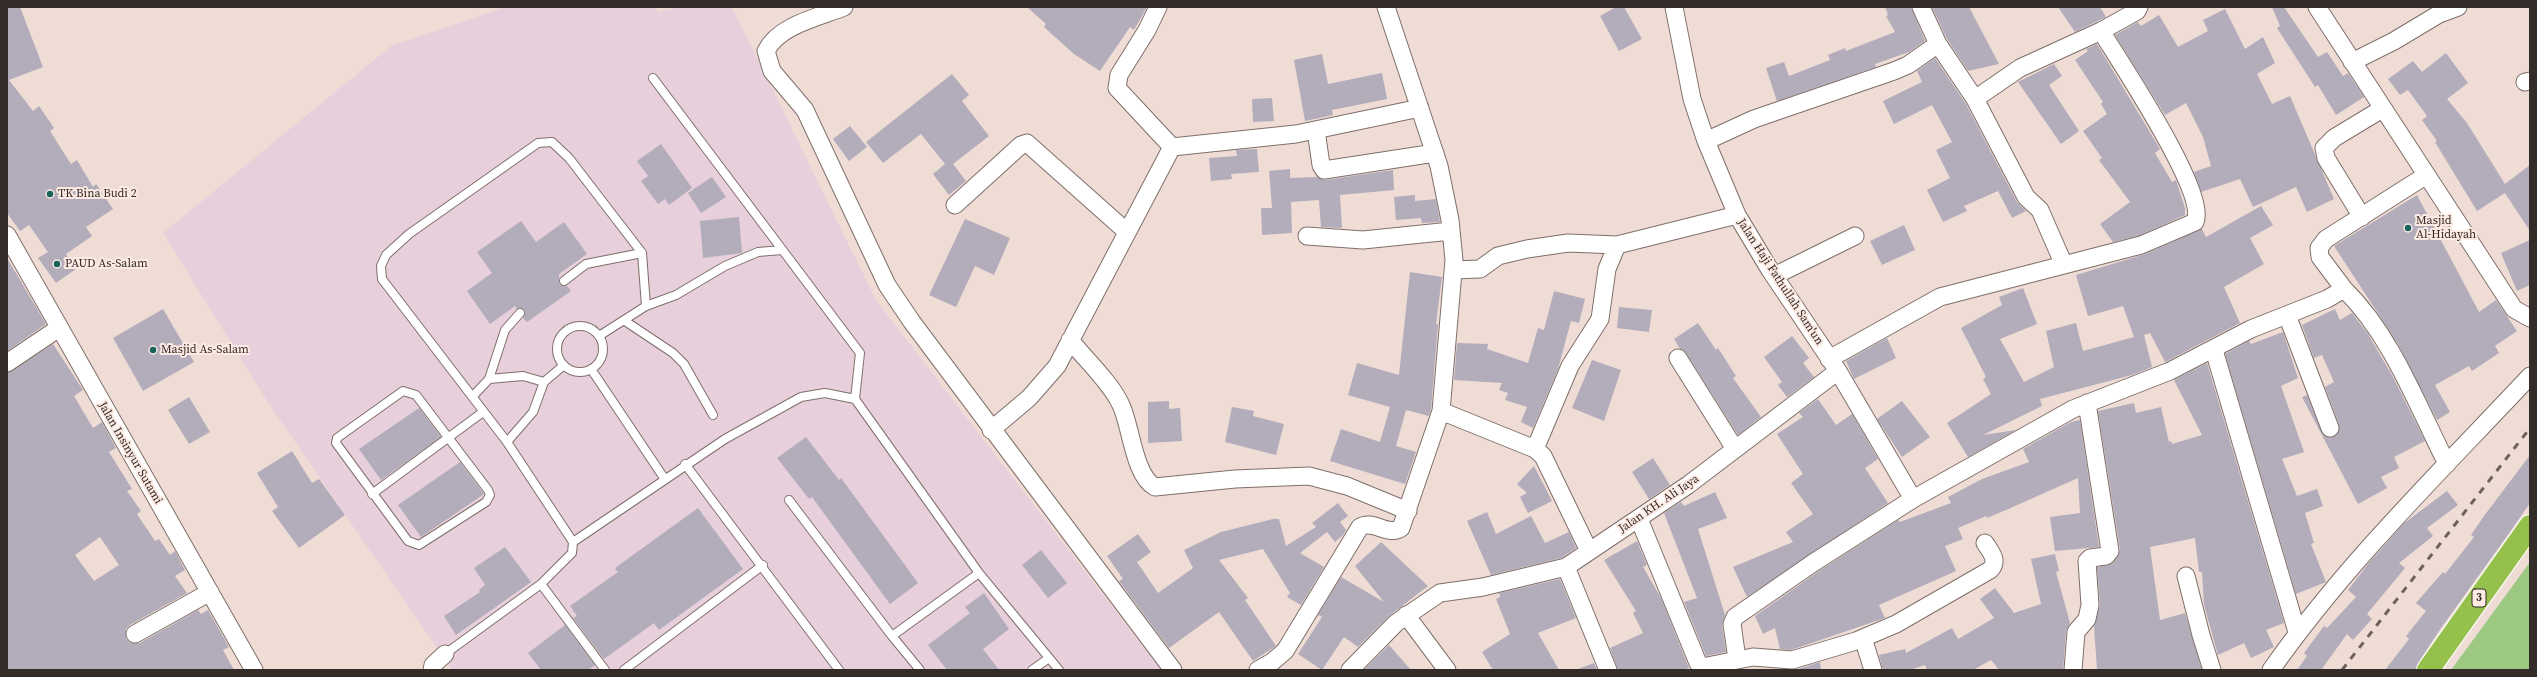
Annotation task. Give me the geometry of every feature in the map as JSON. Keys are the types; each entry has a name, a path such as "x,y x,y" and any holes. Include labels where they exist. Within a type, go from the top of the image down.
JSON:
{"highway":[{"name":"3","path":"2428,670 2530,526"}],"street":[{"path":"844,7 782,33 770,42 766,51 767,61 772,71 805,110 887,285 991,430 1173,670"},
{"path":"1158,7 1147,30 1119,75 1116,84 1121,95 1172,147"},
{"path":"1258,670 1272,662 1285,651 1360,527 1368,524 1397,531 1401,528 1441,412 1453,270 1452,231 1435,153 1386,7"},
{"name":"Jalan Haji Fathullah Sam'un","path":"1674,7 1692,99 1706,141 1737,215 1774,276 1834,365 1913,499"},
{"path":"1921,7 1938,44 1975,99 2026,197 2040,210 2064,265"},
{"path":"1975,99 2020,68 2101,32 2137,11 2139,7"},
{"path":"2317,7 2425,176 2514,309 2530,318"},
{"path":"2352,62 2394,42 2439,14 2459,7"},
{"name":"Jalan KH. Ali Jaya","path":"1566,567 1638,519 1735,449 1834,365 1928,302 2141,245 2190,226 2197,217 2192,192 2170,145 2101,32"},
{"path":"1706,141 1754,119 1894,71 1908,65 1938,44"},
{"path":"1172,147 1316,130 1420,108"},
{"path":"2362,217 2326,158 2324,148 2334,138 2382,108"},
{"path":"1316,130 1321,165 1324,170 1435,153"},
{"path":"955,205 1021,145 1027,143 1127,232"},
{"path":"991,430 1029,398 1056,366 1172,147"},
{"path":"2425,176 2326,239 2319,248 2320,257 2344,289 2363,308 2390,351 2447,464"},
{"path":"1453,270 1480,270 1498,256 1527,249 1568,243 1617,245 1737,215"},
{"path":"1307,236 1363,240 1452,231"},
{"name":"Jalan Insinyur Sutami","path":"7,235 254,670"},
{"path":"1774,276 1855,236"},
{"path":"1536,449 1570,366 1600,319 1607,269 1617,245"},
{"path":"1737,659 1732,624 1736,616 1813,563 1913,499 2087,403 2170,371 2214,350 2251,329 2327,299 2344,289"},
{"path":"2287,315 2330,428"},
{"path":"7,363 59,328"},
{"path":"1070,340 1120,402 1132,448 1146,478 1155,487 1235,479 1309,476 1347,486 1408,511"},
{"path":"2214,350 2297,632"},
{"path":"1678,358 1735,449"},
{"path":"2271,670 2297,632 2380,534 2530,376"},
{"path":"2073,670 2076,632 2087,619 2090,605 2087,560 2090,558 2106,556 2110,551 2087,403"},
{"path":"1441,412 1536,449 1543,456 1589,551"},
{"path":"1638,519 1698,663 1702,667 1753,657 1792,660 1863,638 1924,609 1990,570 1993,567 1994,557 1985,543"},
{"path":"1350,670 1382,635 1406,615 1445,592 1476,588 1566,567 1608,670"},
{"path":"2186,576 2201,635 2212,670"},
{"path":"135,634 210,592"},
{"path":"1406,615 1448,670"},
{"path":"1863,638 1873,670"},
{"path":"432,670 433,666 445,654"}],"lane":[{"path":"653,78 860,353 855,399 979,573 1059,670"},
{"path":"445,654 541,584 572,553 573,542 507,442 382,279 381,266 386,255 409,234 538,143 552,142 570,158 642,253 646,306"},
{"path":"599,336 625,321 646,306 676,295 741,259 758,252 782,250"},
{"path":"564,281 586,264 642,253"},
{"path":"473,396 489,379 505,330 520,313"},
{"path":"625,321 673,354 684,364 713,415"},
{"path":"574,326 584,326 593,329 603,344 603,354 598,363 591,369 572,370 564,365 559,357 557,348 560,338 566,331 574,326"},
{"path":"507,442 533,412 544,382 564,365"},
{"path":"591,369 664,478"},
{"path":"489,379 523,376 544,382"},
{"path":"403,391 416,395 447,437 488,490 490,495 486,502 419,545 408,541 338,447 337,438 403,391"},
{"path":"573,542 685,464 725,439 801,397 825,393 855,399"},
{"path":"372,494 447,437 483,412"},
{"path":"685,464 763,565 839,670"},
{"path":"789,500 892,636 920,670"},
{"path":"624,670 763,565"},
{"path":"892,636 979,573"},
{"path":"541,584 605,670"},
{"path":"1032,670 1049,658"}],"shaded area":[{"path":"505,7 655,7 659,12 681,7 732,7 876,300 1161,670 452,670 267,401 163,233 391,46"}],"green space":[{"path":"2530,562 2530,670 2451,670"}],"building":[{"path":"7,7 20,7 43,67 9,80 33,111 39,106 54,128 50,131 71,164 77,160 93,187 96,184 113,209 86,227 92,236 66,254 76,269 56,283 38,258 48,252 29,225 20,231 7,213"},
{"path":"1027,7 1147,7 1134,30 1130,27 1100,71 1074,54 1044,27 1046,24"},
{"path":"1616,7 1624,7 1642,39 1619,51 1600,16"},
{"path":"1885,7 1911,7 1925,41 1909,52 1875,64 1876,67 1777,101 1766,68 1784,62 1789,76 1830,60 1828,55 1845,48 1846,51 1895,32 1886,16 1888,15"},
{"path":"1932,7 1969,7 1999,64 1968,71 1947,39"},
{"path":"2058,7 2100,7 2106,17 2075,32"},
{"path":"2272,7 2284,7 2318,57 2327,52 2343,76 2348,73 2364,97 2336,115 2318,85 2315,87 2277,28 2280,26"},
{"path":"2225,9 2245,49 2263,37 2275,63 2257,74 2272,104 2290,96 2334,199 2307,212 2296,187 2253,207 2240,179 2201,192 2194,172 2211,166 2203,137 2186,103 2165,115 2115,35 2138,22 2141,26 2159,15 2178,47 2208,31 2203,20"},
{"path":"2097,44 2160,149 2155,153 2172,182 2176,180 2185,208 2185,215 2138,236 2113,242 2100,224 2130,202 2099,160 2102,158 2083,131 2107,114 2101,104 2103,102 2075,60 2088,51 2086,49"},
{"path":"2446,53 2468,83 2447,99 2467,123 2505,184 2530,165 2530,231 2505,193 2477,211 2435,142 2437,141 2422,120 2427,116 2408,90 2400,95 2388,79 2413,61 2422,72"},
{"path":"1322,54 1328,84 1382,73 1387,99 1332,110 1333,115 1305,121 1294,60"},
{"path":"1935,58 1966,104 2017,202 2026,211 2012,218 1998,191 1964,206 1967,211 1943,222 1927,190 1950,178 1936,150 1952,142 1932,105 1894,124 1883,101 1922,82 1917,71"},
{"path":"2054,64 2062,76 2049,85 2079,131 2061,144 2018,82"},
{"path":"952,74 969,95 962,101 989,136 953,164 966,181 949,195 933,174 945,164 921,134 883,163 866,142"},
{"path":"1272,98 1274,121 1253,122 1252,99"},
{"path":"850,126 867,147 849,161 833,139"},
{"path":"661,144 692,188 669,205 665,199 658,204 641,181 648,176 637,161"},
{"path":"1257,149 1259,172 1231,174 1232,179 1211,181 1209,158 1237,156 1236,150"},
{"path":"1290,169 1290,178 1317,177 1325,180 1393,170 1394,190 1340,195 1342,228 1321,227 1319,200 1291,202 1292,233 1262,235 1261,208 1272,208 1269,171"},
{"path":"712,177 726,197 701,213 688,193"},
{"path":"1415,195 1415,201 1436,199 1440,222 1422,223 1421,218 1396,220 1394,197"},
{"path":"2417,195 2479,312 2496,300 2517,331 2495,346 2499,353 2472,371 2469,366 2435,385 2450,412 2437,420 2398,344 2334,246"},
{"path":"2261,206 2273,225 2250,238 2264,264 2224,287 2240,323 2165,362 2150,333 2144,335 2152,367 2132,375 2040,399 2042,406 1983,435 2016,430 1968,457 1947,423 1991,394 1983,379 1986,377 1961,328 2002,305 1999,297 2023,288 2037,324 2000,339 2024,382 2054,367 2046,331 2076,323 2083,351 2134,337 2123,306 2088,316 2076,275 2145,254 2202,229 2206,237"},
{"path":"739,217 742,253 703,258 700,221"},
{"path":"965,219 1010,238 994,275 975,266 956,307 929,295"},
{"path":"521,221 536,242 564,222 587,254 559,274 559,284 567,286 571,291 527,322 523,318 525,314 524,309 517,309 515,306 490,324 467,291 492,273 477,252"},
{"path":"1904,225 1915,250 1882,265 1870,241"},
{"path":"2530,240 2530,285 2517,291 2501,253"},
{"path":"7,258 46,324 7,351"},
{"path":"1410,272 1442,277 1436,324 1438,324 1431,409 1429,416 1406,410 1396,446 1416,452 1405,484 1330,461 1341,429 1380,442 1390,407 1348,395 1357,363 1399,375"},
{"path":"1554,291 1585,299 1579,323 1571,321 1558,369 1533,428 1521,422 1527,407 1505,400 1508,393 1499,390 1502,383 1454,380 1457,343 1488,344 1487,349 1528,363 1538,328 1544,330"},
{"path":"1619,307 1652,310 1649,332 1617,328"},
{"name":"Masjid As-Salam","path":"163,309 194,362 143,391 113,338"},
{"path":"2335,309 2340,320 2352,313 2368,334 2393,377 2425,441 2394,457 2399,468 2381,477 2387,488 2358,504 2302,397 2307,395 2323,435 2329,438 2337,435 2339,424 2325,387 2334,382 2322,355 2314,358 2302,325"},
{"path":"1698,323 1716,350 1718,348 1736,376 1733,378 1761,417 1738,435 1686,353 1680,349 1674,339"},
{"path":"2283,332 2298,378 2281,386 2304,452 2282,459 2297,496 2317,489 2323,506 2305,513 2314,543 2311,544 2326,582 2296,594 2225,354 2249,341 2251,344"},
{"path":"1792,336 1809,358 1803,363 1814,377 1787,397 1778,385 1782,382 1764,357"},
{"path":"1887,338 1896,358 1854,379 1846,361"},
{"path":"53,344 83,390 74,396 93,428 102,422 116,448 109,452 132,489 127,491 141,511 137,514 155,541 159,539 170,555 175,551 185,570 175,576 187,593 130,625 126,629 126,639 130,643 140,643 198,610 201,614 208,610 229,647 223,650 234,670 7,670 7,373","holes":["100,537 119,565 94,581 75,555"]},
{"path":"1592,360 1621,370 1604,421 1572,408"},
{"path":"2207,363 2284,623 2266,630 2274,647 2251,658 2244,643 2218,655 2204,605 2202,572 2199,572 2195,538 2150,547 2160,620 2185,613 2202,670 2097,670 2094,626 2100,605 2097,567 2113,563 2120,550 2098,411 2134,403 2136,413 2161,407 2169,442 2171,441 2172,444 2202,435 2174,380"},
{"path":"189,397 210,432 189,444 168,410"},
{"path":"1818,399 1836,425 1852,414 1878,459 1865,468 1888,503 1747,597 1733,567 1793,542 1786,532 1813,514 1791,483 1803,474 1777,434 1803,417 1799,413"},
{"path":"1169,401 1169,409 1180,408 1182,441 1148,443 1148,402"},
{"path":"1902,401 1930,437 1902,457 1877,419"},
{"path":"1232,407 1254,411 1253,416 1284,424 1276,455 1225,442"},
{"path":"419,408 441,437 381,480 359,449"},
{"path":"2080,420 2099,547 2055,551 2050,517 2080,513 2078,478 1987,518 1986,516 1958,528 1963,539 1945,546 1956,571 1879,605 1885,618 1791,650 1780,649 1775,628 1763,634 1755,616 1819,571 1898,520 1900,522 1951,503 1948,497 1982,479 2029,462 2023,449 2071,422"},
{"path":"806,437 839,480 841,478 918,583 890,604 812,497 809,499 777,458"},
{"path":"292,451 312,483 319,479 345,515 299,548 272,511 278,507 257,473"},
{"path":"2530,455 2530,503 2441,628 2418,663 2416,670 2385,670 2409,639 2406,636 2426,611 2416,603 2443,572 2445,574 2474,537 2471,535"},
{"path":"1653,458 1670,485 1649,499 1632,472"},
{"path":"460,462 484,494 421,537 398,505"},
{"path":"1534,466 1552,501 1528,513 1520,497 1527,493 1517,484"},
{"path":"2447,491 2458,505 2427,528 2433,536 2399,563 2405,568 2367,614 2372,619 2353,640 2347,634 2321,670 2297,670 2307,656 2304,653 2324,626 2327,628 2356,597 2348,590 2368,564 2403,524"},
{"path":"1715,492 1727,518 1698,529 1725,615 1722,625 1726,652 1706,656 1684,602 1697,598 1664,513 1681,502 1684,506"},
{"path":"1338,503 1348,516 1340,522 1346,530 1343,535 1335,542 1327,532 1300,553 1324,567 1301,605 1287,597 1290,593 1263,549 1219,560 1248,598 1245,600 1276,646 1253,661 1219,612 1169,648 1119,581 1123,579 1107,556 1138,534 1151,552 1137,562 1158,593 1193,568 1184,550 1221,532 1273,519 1279,519 1286,546 1316,527 1312,523"},
{"path":"698,508 743,569 659,630 654,623 604,659 573,618 577,616 570,606 618,572 615,568"},
{"path":"1487,512 1496,534 1531,516 1545,543 1569,532 1576,548 1561,558 1491,575 1467,521"},
{"path":"1637,541 1647,565 1643,567 1661,598 1689,668 1682,670 1618,670 1610,648 1643,633 1633,613 1636,611 1604,560"},
{"path":"1381,542 1428,586 1389,616 1358,647 1344,637 1322,670 1298,654 1322,617 1318,615 1341,577 1384,602 1355,566"},
{"path":"505,547 531,582 456,635 444,616 480,592 479,590 485,585 474,568"},
{"path":"1041,550 1067,583 1048,598 1022,565"},
{"path":"2055,554 2059,571 2056,572 2070,623 2066,631 2063,670 1999,670 1991,660 1973,670 1927,670 1925,665 1910,670 1883,670 1879,655 1905,649 1906,653 1952,628 1958,639 1994,618 1980,599 1995,588 2014,613 2041,604 2031,559"},
{"path":"1560,579 1576,618 1538,633 1559,670 1493,670 1482,652 1510,634 1496,599 1500,597 1499,593"},
{"path":"984,593 1009,629 983,649 999,670 947,670 928,645 970,613 965,607"},
{"path":"565,625 595,665 588,670 541,670 528,653"},
{"path":"1389,645 1411,670 1364,670"},
{"path":"1820,662 1821,670 1795,670"},
{"path":"1594,663 1597,670 1578,669"}],"railway":[{"path":"2342,670 2530,428"}],"place":[{"name":"TK Bina Budi 2","path":"50,194"},
{"name":"Masjid Al-Hidayah","path":"2408,228"},
{"name":"PAUD As-Salam","path":"57,264"},
{"name":"Masjid As-Salam","path":"153,350"}]}
